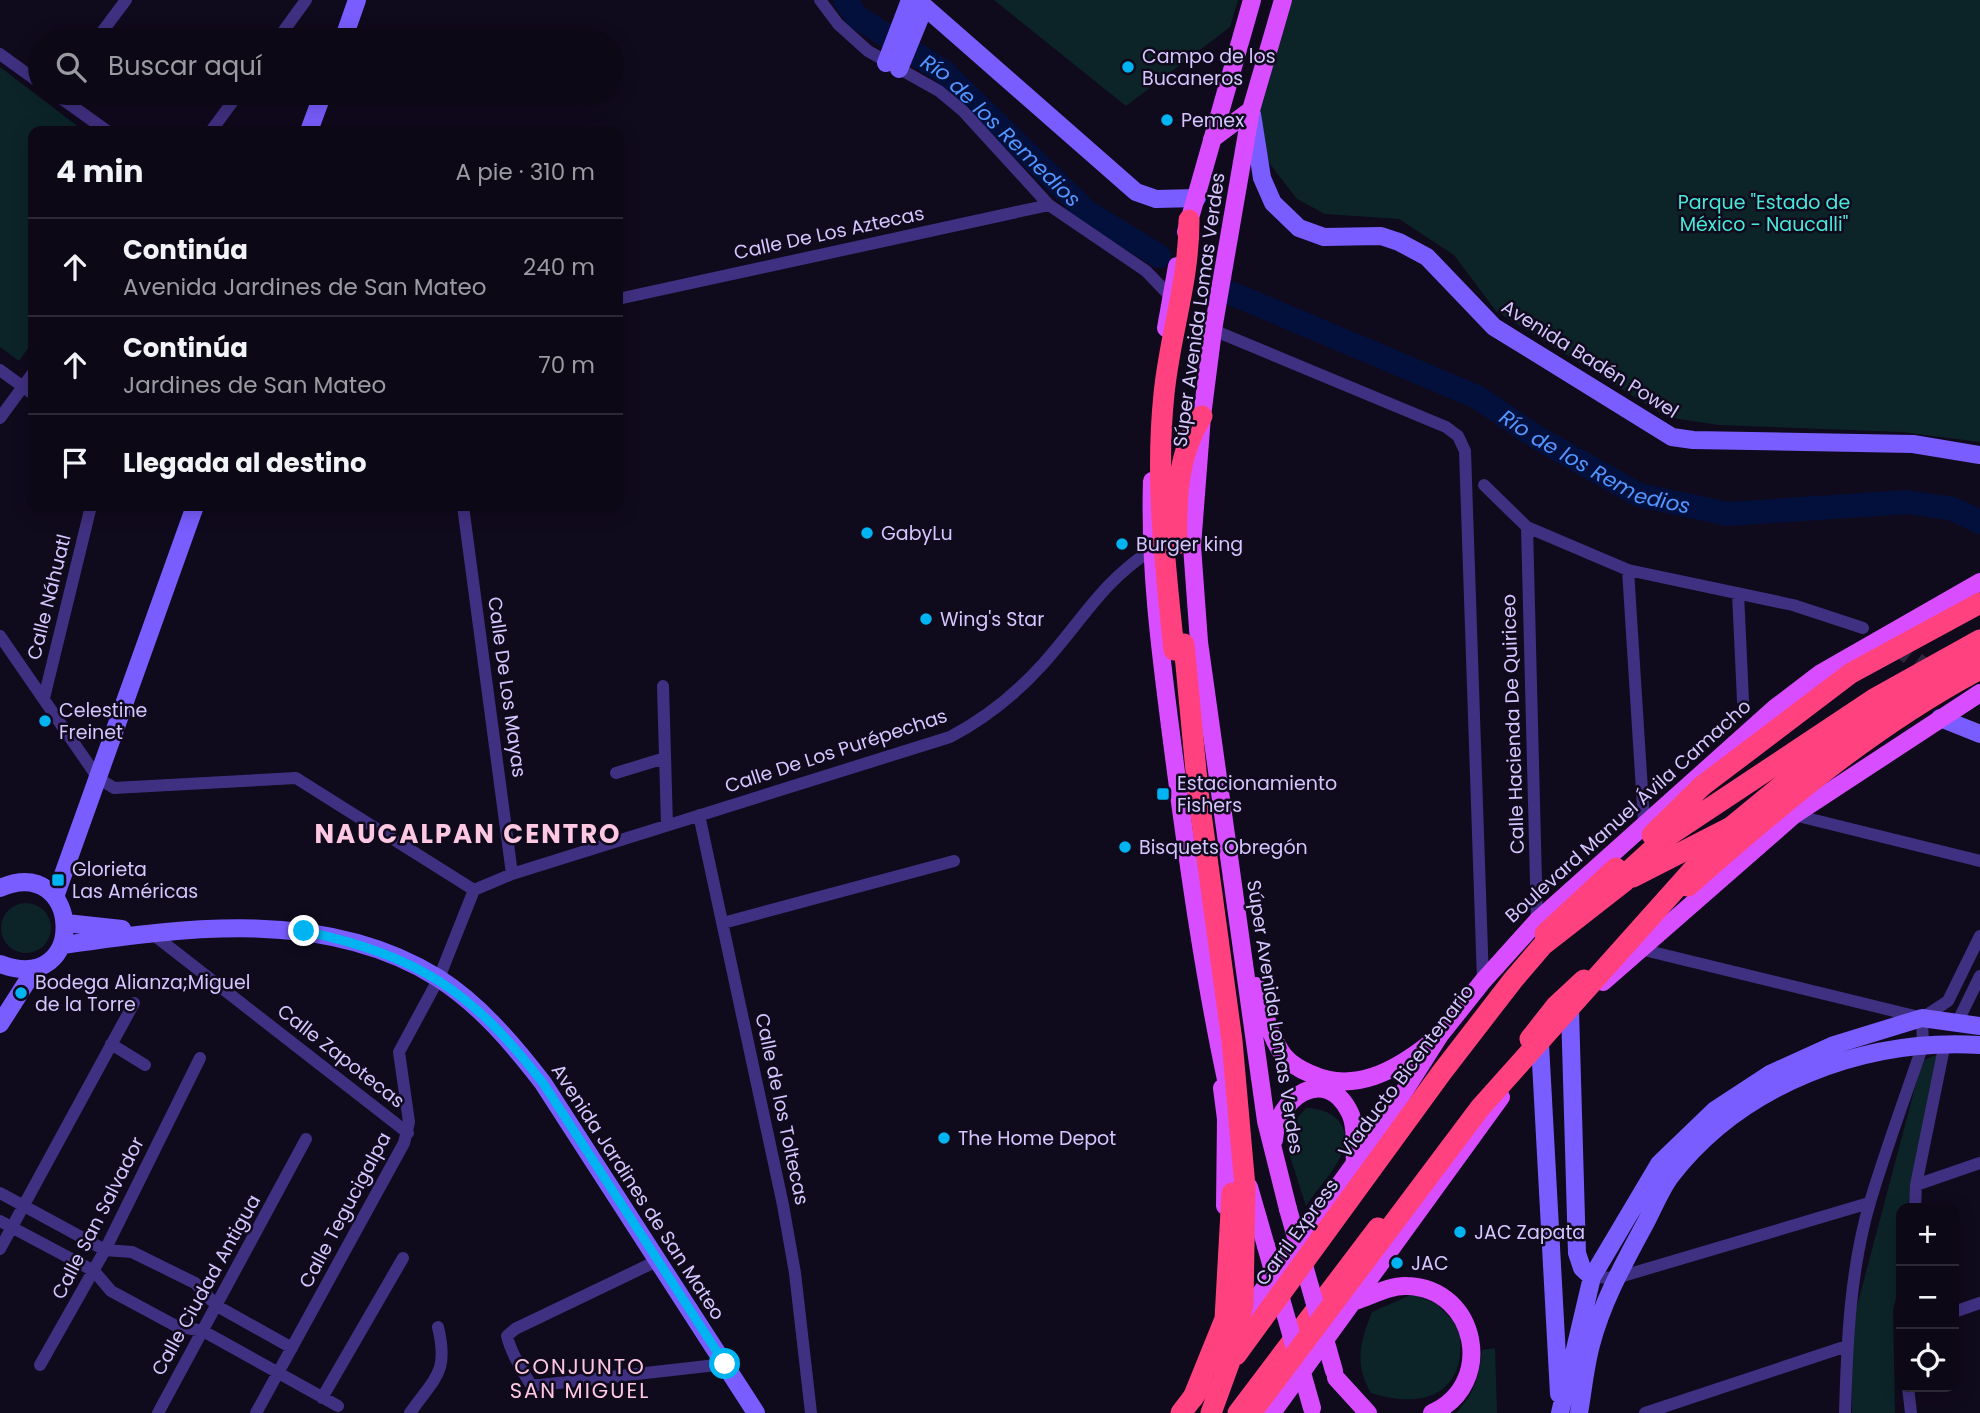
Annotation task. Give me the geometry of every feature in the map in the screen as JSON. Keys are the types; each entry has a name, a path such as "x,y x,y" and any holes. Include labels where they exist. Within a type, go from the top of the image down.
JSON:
{"highway":[{"path":"1189,220 1189,261 1164,392 1160,464 1235,1148 1225,1319 1192,1404"},
{"path":"1202,416 1189,436 1179,480 1179,647 1232,1041 1245,1187 1242,1304 1230,1361 1211,1413"},
{"path":"1540,935 1738,756 1851,673 1980,603"},
{"name":"Boulevard Manuel Ávila Camacho","path":"1192,1404 1327,1236 1515,987 1626,871 1665,838 1874,699 1980,640"},
{"path":"1251,1413 1480,1108 1731,827 1798,772 1914,693 1980,656"},
{"path":"1238,1413 1353,1260 1556,1006 1808,781 1924,702 1980,669"},
{"path":"1540,935 1625,881 1731,827"},
{"name":"Viaducto Bicentenario","path":"1192,1404 1455,1041 1540,935"}],"main road":[{"name":"Súper Avenida Lomas Verdes","path":"1252,0 1170,296 1154,415 1150,551 1184,832 1215,1032 1265,1246 1313,1410"},
{"name":"Súper Avenida Lomas Verdes","path":"1283,0 1251,110 1221,333 1202,416 1192,546 1198,629 1273,1154 1345,1413"},
{"path":"346,28 351,2"},
{"path":"894,62 914,10 1136,192 1156,199 1197,198"},
{"path":"311,126 319,105"},
{"path":"1212,139 1251,110"},
{"name":"Avenida Badén Powel","path":"1251,110 1262,178 1273,202 1292,222 1324,237 1381,236 1427,257 1494,327 1672,437 1693,440 1913,444 1980,455"},
{"path":"55,897 193,511"},
{"name":"Boulevard Manuel Ávila Camacho","path":"1172,1413 1192,1404 1440,1035 1483,981 1540,935 1644,822 1775,708 1821,673 1893,638 1980,582"},
{"path":"1272,1413 1540,1044 1570,1010 1794,815 1940,719 1967,694"},
{"path":"1940,719 1980,734"},
{"path":"0,888 11,883 27,882 42,887 55,897 66,923 64,945 55,957 35,969 16,971 0,964"},
{"path":"66,923 150,932"},
{"name":"Avenida Jardines de San Mateo","path":"150,932 255,928 304,931 356,943 400,959 439,978 520,1053 543,1083 756,1413"},
{"path":"64,945 150,932"},
{"path":"1243,949 1274,1039 1286,1058 1319,1078 1350,1082 1386,1073 1440,1035"},
{"path":"0,1024 35,969"},
{"path":"1570,1010 1577,1253 1582,1268 1592,1277"},
{"path":"1561,1413 1592,1277 1659,1164 1715,1110 1770,1074 1834,1045 1923,1018 1980,1026"},
{"path":"1192,1404 1220,1301 1226,1211 1226,1119 1215,1032"},
{"path":"1540,1044 1561,1413"},
{"path":"1578,1413 1591,1344 1616,1278 1670,1178 1723,1123 1777,1088 1840,1060 1923,1045 1980,1045"},
{"path":"1273,1154 1275,1132 1286,1103 1298,1093 1317,1090 1337,1097 1350,1112 1355,1164"},
{"path":"1355,1301 1404,1285 1420,1287 1446,1298 1464,1317 1473,1345 1469,1371 1460,1392 1432,1413"},
{"path":"1335,1374 1368,1413"}],"street":[{"path":"105,28 126,0"},
{"path":"286,28 306,0"},
{"path":"820,0 838,24 939,91 963,111 1049,205 1146,271 1170,296"},
{"path":"0,54 28,74"},
{"path":"72,105 100,126"},
{"path":"215,126 230,105"},
{"name":"Calle De Los Aztecas","path":"623,298 1049,205"},
{"path":"1221,333 1446,428 1458,436 1465,451 1483,981"},
{"path":"0,370 28,390 0,418"},
{"path":"1484,485 1527,527 1628,569 1793,605 1863,628"},
{"name":"Calle Náhuatl","path":"44,698 90,511"},
{"name":"Calle De Los Mayas","path":"464,511 512,874"},
{"name":"Calle Hacienda De Quiriceo","path":"1527,527 1540,935"},
{"name":"Calle De Los Purépechas","path":"474,890 512,874 950,737 978,722 1012,695 1044,664 1111,580 1150,551"},
{"path":"1628,569 1644,822"},
{"path":"1738,593 1743,701"},
{"path":"0,636 98,778 120,789 296,778 474,890"},
{"path":"663,686 667,825"},
{"path":"616,773 665,758"},
{"name":"Calle de los Toltecas","path":"699,815 788,1232 811,1413"},
{"path":"1794,815 1980,861"},
{"path":"723,923 954,861"},
{"name":"Calle Tegucigalpa","path":"256,1413 408,1133 399,1052 439,978 474,890"},
{"name":"Calle Zapotecas","path":"150,932 408,1133"},
{"path":"1640,949 1923,1018 1940,1008 1953,993 1980,936"},
{"path":"1958,1021 1980,976"},
{"path":"0,1249 134,1003"},
{"path":"1845,1413 1846,1346 1853,1280 1870,1203 1923,1045 1923,1018"},
{"path":"1914,1203 1945,1043"},
{"path":"111,1044 145,1065"},
{"name":"Calle San Salvador","path":"40,1365 105,1250 200,1058"},
{"name":"Calle Ciudad Antigua","path":"158,1413 306,1139"},
{"path":"1916,1185 1980,1163"},
{"path":"0,1193 105,1250 132,1252 195,1283 217,1306 292,1348"},
{"path":"1592,1277 1616,1278 1870,1203"},
{"path":"0,1221 94,1271 111,1292 176,1326 203,1331 338,1406"},
{"path":"322,1398 403,1258"},
{"path":"659,1260 515,1329 507,1336 509,1345 531,1385 725,1364"},
{"path":"1959,1310 1980,1303"},
{"path":"410,1413 442,1365 444,1353 438,1327"},
{"path":"1645,1413 1846,1346"},
{"path":"1909,1392 1911,1413"}],"green space":[{"name":"Campo de los Bucaneros","path":"994,0 1238,0 1230,27 1126,106"},
{"name":"Parque \"Estado de México - Naucalli\"","path":"1284,0 1980,0 1980,442 1902,432 1718,425 1667,417 1496,311 1454,255 1399,219 1325,214 1297,199 1270,164 1251,111"},
{"path":"0,67 28,88 28,105 50,105 77,126 28,126 28,348 19,361 0,347"},
{"name":"Glorieta Las Américas","path":"26,903 44,910 51,928 44,946 26,953 8,946 1,928 8,910"},
{"path":"1945,1051 1908,1203 1896,1203 1896,1298 1893,1310 1895,1413 1852,1413 1852,1325 1922,1061"},
{"path":"1306,1108 1323,1111 1336,1118 1341,1124 1345,1140 1336,1164 1306,1206 1288,1150 1286,1131"},
{"path":"1413,1294 1437,1304 1459,1327 1457,1367 1451,1381 1440,1391 1427,1397 1392,1398 1371,1393 1362,1372 1361,1353 1364,1333 1372,1312"},
{"path":"1495,1348 1497,1413 1456,1413 1475,1384 1482,1350"}],"waterway":[{"name":"Río de los Remedios","path":"845,0 857,17 944,72 1087,212 1159,256"},
{"name":"Río de los Remedios","path":"1233,294 1477,397 1538,438 1639,495 1728,514 1907,502 1953,509 1980,522"}],"tunnel":[{"path":"1895,645 1936,676"}],"place":[{"name":"Campo de los Bucaneros","path":"1128,67"},
{"name":"Pemex","path":"1167,120"},
{"name":"GabyLu","path":"867,533"},
{"name":"Burger king","path":"1122,544"},
{"name":"Wing's Star","path":"926,619"},
{"name":"Celestine Freinet","path":"45,721"},
{"name":"Estacionamiento Fishers","path":"1163,794"},
{"name":"Bisquets Obregón","path":"1125,847"},
{"name":"Glorieta Las Américas","path":"58,880"},
{"name":"Bodega Alianza;Miguel de la Torre","path":"21,993"},
{"name":"The Home Depot","path":"944,1138"},
{"name":"JAC Zapata","path":"1460,1232"},
{"name":"JAC","path":"1397,1263"}],"district":[{"name":"NAUCALPAN CENTRO","path":"468,834"},
{"name":"CONJUNTO SAN MIGUEL","path":"580,1378"}],"route":[{"path":"304,931 356,943 400,959 439,978 512,1043 543,1083 725,1364"}]}
